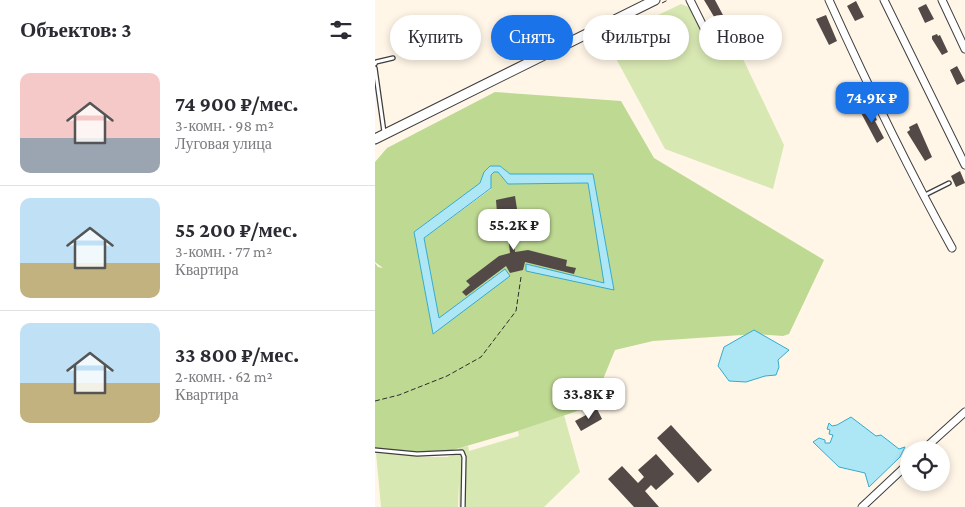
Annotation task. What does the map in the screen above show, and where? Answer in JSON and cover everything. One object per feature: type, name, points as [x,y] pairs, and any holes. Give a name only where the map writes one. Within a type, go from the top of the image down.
[{"type":"street","points":[[375,138],[655,0]]},
{"type":"street","points":[[690,0],[699,18]]},
{"type":"street","points":[[829,0],[858,66],[923,196],[952,248]]},
{"type":"street","points":[[884,0],[965,165]]},
{"type":"street","points":[[942,0],[962,36],[965,49]]},
{"type":"street","points":[[933,441],[965,412]]},
{"type":"street","points":[[862,507],[900,471]]},
{"type":"lane","points":[[375,64],[375,62],[390,59]]},
{"type":"lane","points":[[375,68],[384,134]]},
{"type":"lane","points":[[923,196],[949,183]]},
{"type":"lane","points":[[375,450],[417,454],[462,452],[465,457],[463,507]]},
{"type":"path","points":[[375,401],[399,395],[447,376],[481,357],[515,311],[521,277]]},
{"type":"green space","points":[[681,4],[691,8],[699,26],[699,60],[743,60],[784,145],[773,189],[665,149],[617,60],[689,60],[689,15],[658,15]]},
{"type":"green space","points":[[495,92],[621,101],[654,158],[824,260],[789,334],[783,336],[757,334],[653,341],[615,350],[592,406],[518,431],[446,452],[418,452],[375,448],[375,263],[378,267],[383,268],[375,262],[375,162],[387,148]],"holes":[[[500,166],[510,174],[593,174],[614,290],[526,265],[605,283],[588,183],[508,184],[498,172],[494,172],[491,175],[491,189],[424,238],[439,319],[504,269],[433,334],[414,232],[480,183],[485,172]]]},
{"type":"green space","points":[[564,415],[580,472],[544,507],[459,507],[458,481],[458,507],[381,507],[376,453],[447,457],[459,453],[459,448],[468,446],[469,451],[519,436],[518,431]]},
{"type":"water","points":[[490,166],[500,166],[510,174],[593,174],[614,290],[526,271],[526,264],[604,283],[588,183],[508,184],[498,172],[494,172],[491,175],[491,188],[424,238],[439,318],[505,269],[510,276],[433,334],[414,232],[480,183],[484,172]]},
{"type":"water","points":[[754,330],[789,350],[778,360],[779,367],[776,375],[765,376],[746,382],[729,381],[718,366],[724,347]]},
{"type":"water","points":[[851,417],[876,436],[881,435],[900,449],[900,457],[869,487],[865,473],[839,467],[813,442],[819,438],[825,440],[825,443],[830,443],[833,435],[829,434],[830,430],[827,429],[829,423],[832,426]]},
{"type":"building","points":[[704,0],[715,0],[723,15],[713,15]]},
{"type":"building","points":[[856,1],[864,17],[855,21],[847,6]]},
{"type":"building","points":[[926,4],[934,19],[925,23],[918,8]]},
{"type":"building","points":[[826,15],[837,41],[829,45],[816,19]]},
{"type":"building","points":[[937,34],[938,36],[940,35],[948,52],[942,55],[932,39],[932,36]]},
{"type":"building","points":[[957,66],[965,81],[957,85],[950,70]]},
{"type":"building","points":[[870,106],[884,138],[877,143],[860,111]]},
{"type":"building","points":[[917,123],[932,157],[925,161],[907,132],[910,130],[909,127]]},
{"type":"building","points":[[960,171],[965,183],[956,187],[951,176]]},
{"type":"building","points":[[515,196],[517,209],[521,209],[521,214],[514,215],[516,224],[512,224],[515,252],[528,250],[567,260],[566,266],[576,268],[574,274],[525,262],[523,270],[510,273],[506,266],[466,296],[462,292],[470,285],[466,281],[499,256],[510,253],[507,225],[502,225],[501,217],[495,219],[494,213],[497,213],[496,200]]},
{"type":"building","points":[[597,409],[602,419],[581,431],[575,421]]},
{"type":"building","points":[[671,425],[712,470],[698,483],[657,438]]},
{"type":"building","points":[[656,454],[674,474],[656,490],[651,485],[645,491],[659,507],[634,507],[608,479],[622,466],[638,483],[644,477],[638,470]]}]
